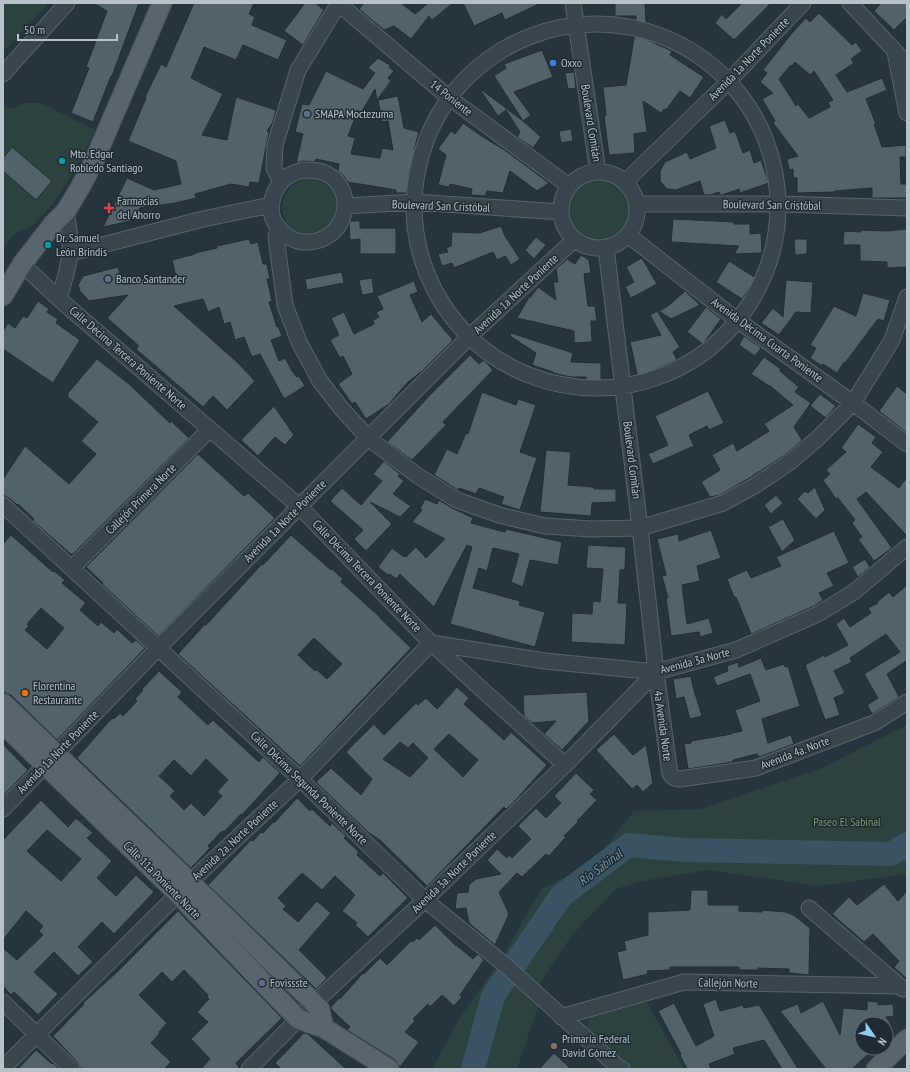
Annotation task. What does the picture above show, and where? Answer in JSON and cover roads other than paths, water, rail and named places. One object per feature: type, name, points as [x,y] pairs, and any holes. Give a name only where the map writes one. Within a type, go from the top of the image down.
[{"type":"main road","points":[[3,296],[22,264],[53,224],[66,211],[81,186],[94,161],[162,3]]},
{"type":"main road","name":"Calle 11a Poniente Norte","points":[[3,703],[51,761]]},
{"type":"main road","name":"Calle 11a Poniente Norte","points":[[3,724],[51,761],[184,888],[314,1003]]},
{"type":"main road","name":"Calle 11a Poniente Norte","points":[[184,888],[298,1019],[324,1028],[389,1069]]},
{"type":"main road","points":[[314,1003],[320,1010],[324,1028]]},
{"type":"main road","points":[[876,1069],[907,1039]]},
{"type":"street","points":[[3,74],[68,3]]},
{"type":"street","points":[[281,182],[274,168],[275,145],[298,70],[339,3]]},
{"type":"street","name":"14 Poniente","points":[[339,3],[447,96],[569,186]]},
{"type":"street","name":"Boulevard Comitán","points":[[573,3],[598,172]]},
{"type":"street","name":"Avenida 1a Norte Poniente","points":[[625,182],[728,82],[803,3]]},
{"type":"street","points":[[850,3],[907,64]]},
{"type":"street","points":[[575,24],[620,27],[660,38],[695,57],[728,82],[758,119],[774,167],[781,204],[776,245],[768,272],[738,320],[705,351],[680,369],[659,379],[622,385],[562,385],[532,376],[513,368],[469,337],[442,305],[422,256],[415,202],[421,150],[447,96],[481,60],[522,35],[575,24]]},
{"type":"street","points":[[895,52],[907,113]]},
{"type":"street","points":[[303,170],[316,170],[328,174],[337,183],[343,194],[345,206],[343,219],[337,230],[327,238],[315,242],[303,242],[290,238],[278,228],[272,219],[271,205],[275,192],[281,182],[291,174],[303,170]]},
{"type":"street","points":[[598,172],[617,176],[625,182],[631,190],[637,204],[637,218],[628,235],[615,245],[606,248],[595,249],[584,246],[574,240],[567,232],[563,223],[561,212],[563,199],[569,186],[577,179],[587,174],[598,172]]},
{"type":"street","name":"Boulevard San Cristóbal","points":[[345,206],[415,202],[561,212]]},
{"type":"street","name":"Boulevard San Cristóbal","points":[[637,204],[781,204],[907,208]]},
{"type":"street","points":[[70,252],[84,250],[204,219],[271,205]]},
{"type":"street","points":[[59,299],[66,276],[70,252],[66,211]]},
{"type":"street","points":[[278,228],[276,237],[285,305],[299,342],[320,381],[341,408],[368,438],[418,476],[456,500],[499,515],[545,526],[591,529],[640,528],[723,503],[756,485],[790,462],[818,438],[853,403],[892,340],[907,296]]},
{"type":"street","name":"Avenida Décima Cuarta Poniente","points":[[628,235],[738,320],[907,444]]},
{"type":"street","name":"Avenida 1a Norte Poniente","points":[[3,809],[51,761],[158,648],[469,337],[574,240]]},
{"type":"street","name":"Boulevard Comitán","points":[[606,248],[656,672]]},
{"type":"street","name":"Calle Décima Tercera Poniente Norte","points":[[22,264],[59,299],[300,507],[431,643],[565,764]]},
{"type":"street","name":"Callejón Primera Norte","points":[[72,568],[210,429]]},
{"type":"street","name":"Calle Décima Segunda Poniente Norte","points":[[3,505],[300,779],[425,900],[505,965],[620,1068]]},
{"type":"street","name":"Avenida 3a Norte","points":[[431,643],[545,661],[656,672],[736,650],[818,614],[854,592],[907,547]]},
{"type":"street","name":"Avenida 2a. Norte Poniente","points":[[3,1068],[184,888],[300,779],[431,643]]},
{"type":"street","name":"Avenida 3a. Norte Poniente","points":[[249,1069],[314,1003],[425,900],[565,764],[656,672]]},
{"type":"street","name":"4a Avenida Norte","points":[[656,672],[670,774],[674,778]]},
{"type":"street","name":"Avenida 4a. Norte","points":[[674,778],[680,779],[756,768],[874,723],[907,702]]},
{"type":"street","points":[[809,908],[903,989]]},
{"type":"street","name":"Callejón Norte","points":[[562,1017],[684,982],[903,989]]},
{"type":"street","points":[[3,1002],[72,1069]]},
{"type":"waterway","name":"Río Sabinal","points":[[473,1069],[493,996],[561,896],[629,845],[686,850],[891,854],[907,844]]},
{"type":"place","name":"Oxxo","points":[[553,63]]},
{"type":"place","name":"SMAPA Moctezuma","points":[[307,114]]},
{"type":"place","name":"Mto. Edgar Robledo Santiago","points":[[62,161]]},
{"type":"place","name":"Farmacias del Ahorro","points":[[109,208]]},
{"type":"place","name":"Dr. Samuel León Brindis","points":[[48,245]]},
{"type":"place","name":"Banco Santander","points":[[108,279]]},
{"type":"place","name":"Florentina Restaurante","points":[[25,693]]},
{"type":"place","name":"Fovissste","points":[[262,983]]},
{"type":"place","name":"Primaria Federal David Gómez","points":[[554,1046]]},
{"type":"park label","name":"Paseo El Sabinal","points":[[847,822]]}]
